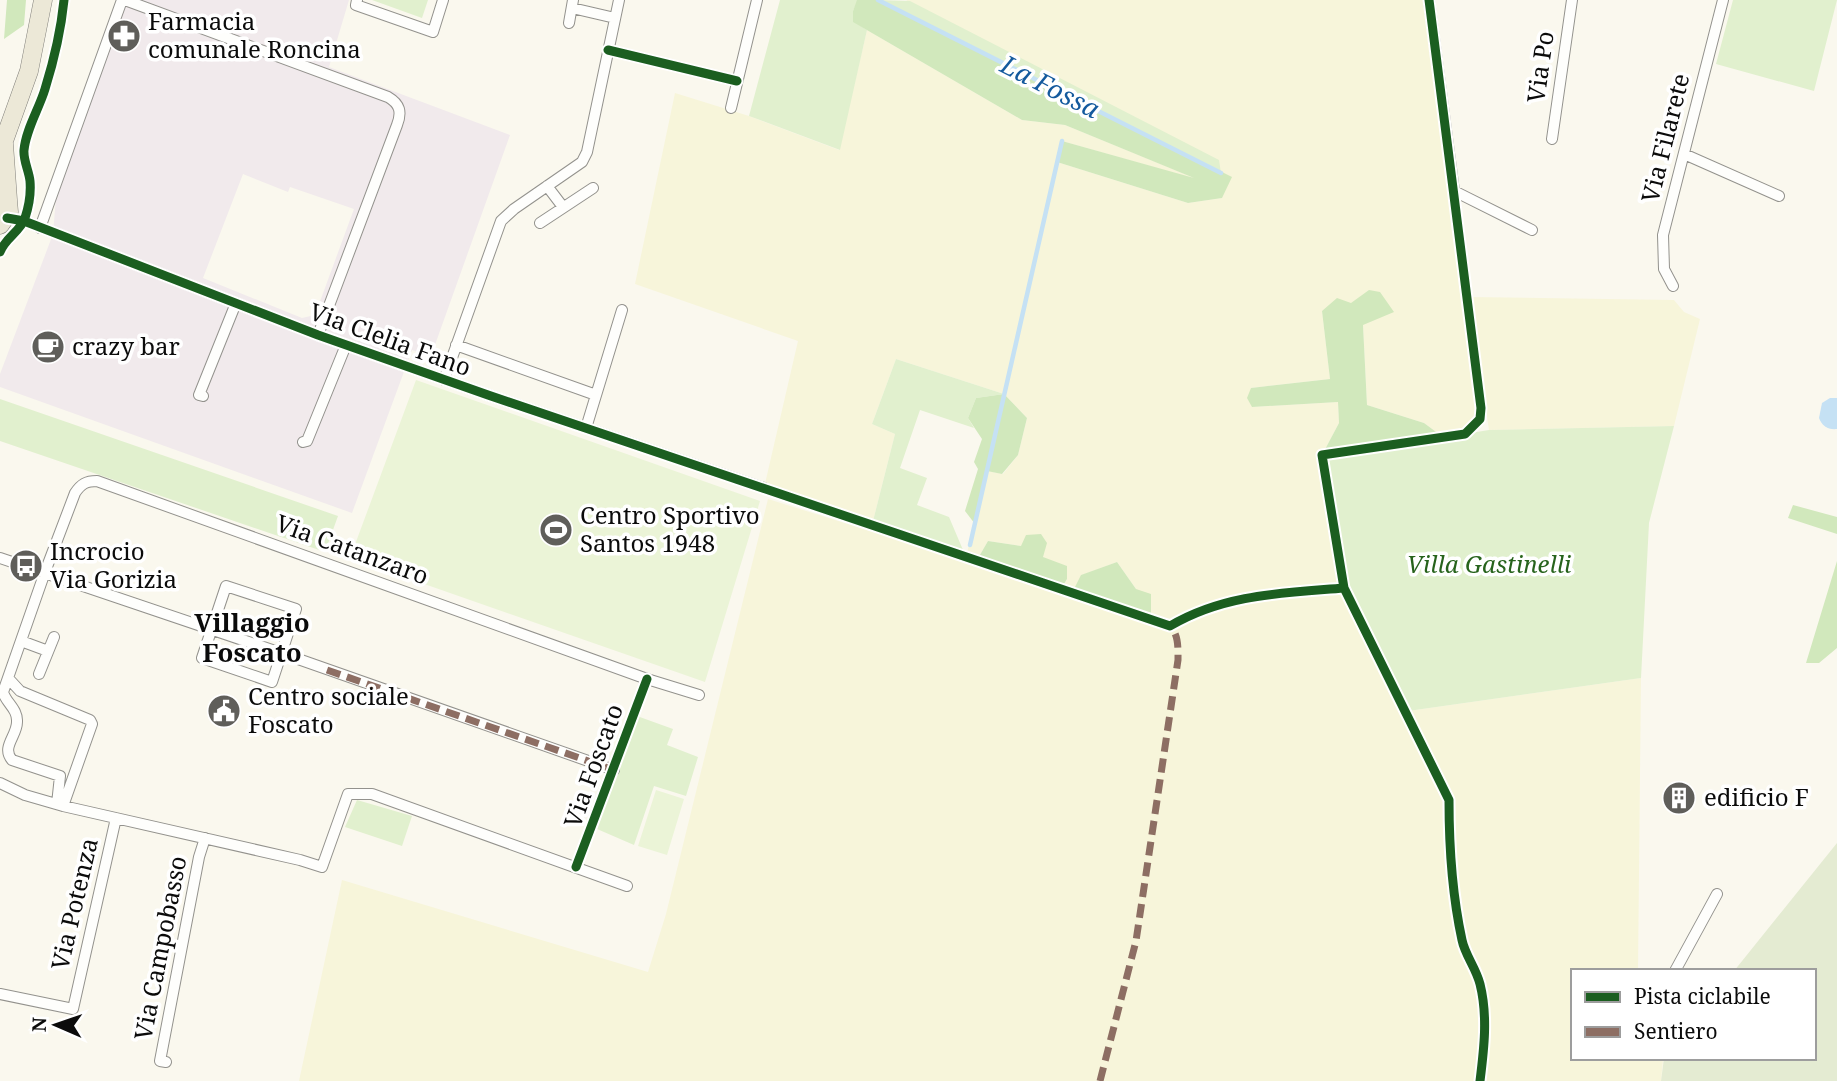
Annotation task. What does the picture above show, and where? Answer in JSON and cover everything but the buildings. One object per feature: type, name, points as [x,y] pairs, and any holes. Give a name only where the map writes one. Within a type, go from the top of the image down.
[{"type":"main road","points":[[4,209],[2,148],[29,71],[43,0]]},
{"type":"street","points":[[40,228],[124,0],[388,97],[399,107],[400,117],[318,335]]},
{"type":"street","points":[[357,0],[356,5],[433,32],[443,0]]},
{"type":"street","points":[[444,380],[501,221],[582,162],[587,152],[619,0]]},
{"type":"street","points":[[731,108],[757,0]]},
{"type":"street","points":[[1429,0],[1454,191],[1532,230]]},
{"type":"street","name":"Via Po","points":[[1552,139],[1572,0]]},
{"type":"street","name":"Via Filarete","points":[[1673,286],[1664,269],[1663,235],[1723,0]]},
{"type":"street","points":[[569,23],[572,4],[615,18]]},
{"type":"street","points":[[1684,154],[1779,196]]},
{"type":"street","points":[[547,186],[564,207]]},
{"type":"street","points":[[540,223],[593,188]]},
{"type":"street","name":"Via Clelia Fano","points":[[4,209],[40,228],[318,335],[764,488]]},
{"type":"street","points":[[203,396],[199,395],[236,303]]},
{"type":"street","points":[[586,428],[622,310]]},
{"type":"street","name":"Via Clelia Fano","points":[[303,442],[307,441],[346,345]]},
{"type":"street","points":[[456,345],[596,395]]},
{"type":"street","name":"Via Catanzaro","points":[[44,572],[75,493],[81,485],[97,481],[652,681],[699,695]]},
{"type":"street","name":"Via Foscato","points":[[0,558],[614,770]]},
{"type":"street","points":[[44,572],[4,696],[16,712],[18,720],[8,755],[12,760],[72,780]]},
{"type":"street","points":[[226,586],[296,609],[272,682],[202,657],[211,631],[226,586]]},
{"type":"street","points":[[39,674],[54,637]]},
{"type":"street","points":[[21,641],[48,651]]},
{"type":"street","points":[[8,678],[20,691],[90,720],[92,724],[60,805]]},
{"type":"street","points":[[60,776],[60,805]]},
{"type":"street","name":"Via Campobasso","points":[[0,783],[25,795],[60,805],[322,867],[348,794],[372,794],[627,886]]},
{"type":"street","name":"Via Campobasso","points":[[0,794],[25,795]]},
{"type":"street","name":"Via Potenza","points":[[0,994],[73,1009],[116,818]]},
{"type":"street","name":"Via Campobasso","points":[[166,1062],[160,1061],[199,857],[205,838]]},
{"type":"street","points":[[1676,969],[1717,894]]},
{"type":"shaded area","points":[[122,0],[349,0],[329,67],[510,135],[431,356],[412,350],[352,513],[0,387],[0,374],[53,234],[57,185]],"holes":[[[243,174],[288,192],[290,187],[354,209],[315,315],[302,318],[203,278]]]},
{"type":"shaded area","points":[[906,0],[1427,0],[1450,161],[1481,408],[1480,419],[1465,434],[1443,437],[1424,423],[1367,405],[1363,325],[1351,303],[1322,311],[1330,379],[1251,388],[1252,407],[1338,402],[1339,423],[1322,455],[1343,588],[1401,712],[1641,678],[1638,969],[1571,969],[1571,1060],[1663,1060],[1661,1081],[299,1081],[342,880],[648,972],[666,914],[768,499],[1151,619],[1136,589],[1117,562],[1082,575],[1072,593],[1061,589],[1067,579],[1043,557],[1021,546],[988,541],[977,560],[966,557],[987,471],[1003,474],[1018,455],[1027,418],[1004,394],[896,359],[872,424],[895,434],[872,525],[764,488],[798,341],[635,284],[675,93],[749,116],[839,150],[867,30],[1022,120],[1065,125],[1202,181],[1062,141],[1057,162],[1188,203],[1222,198],[1221,173]]},
{"type":"shaded area","points":[[1469,297],[1674,300],[1684,312],[1700,319],[1674,426],[1489,430]]},
{"type":"green space","points":[[7,0],[26,0],[24,25],[4,39]]},
{"type":"green space","points":[[372,0],[428,0],[422,18]]},
{"type":"green space","points":[[780,0],[858,0],[853,11],[853,21],[867,30],[840,150],[749,116]]},
{"type":"green space","points":[[857,0],[878,0],[1232,177],[1222,198],[1188,203],[1057,162],[1062,141],[1194,178],[1065,125],[1022,120],[853,22]]},
{"type":"green space","points":[[878,0],[910,1],[1219,160],[1221,173]]},
{"type":"green space","points":[[1733,0],[1837,0],[1814,91],[1716,64]]},
{"type":"green space","points":[[1369,290],[1380,292],[1394,312],[1363,325],[1367,405],[1424,423],[1443,437],[1322,455],[1339,423],[1338,402],[1252,407],[1247,398],[1251,388],[1330,379],[1322,311],[1337,298],[1351,303]]},
{"type":"green space","points":[[896,359],[1004,394],[976,398],[968,418],[974,428],[920,410],[900,468],[927,478],[917,505],[949,517],[966,557],[872,525],[895,434],[872,424]]},
{"type":"green space","name":"Centro Sportivo Santos 1948","points":[[416,380],[760,501],[705,682],[350,558]]},
{"type":"green space","points":[[1004,394],[1027,418],[1018,455],[1002,474],[987,471],[975,524],[965,511],[978,469],[974,462],[982,439],[968,418],[976,398]]},
{"type":"green space","points":[[0,399],[338,516],[325,552],[0,441]]},
{"type":"green space","name":"Villa Gastinelli","points":[[1674,426],[1649,523],[1641,678],[1401,712],[1346,588],[1324,457],[1489,430]]},
{"type":"green space","points":[[1793,505],[1837,517],[1837,534],[1788,518]]},
{"type":"green space","points":[[1041,534],[1047,543],[1043,557],[1067,566],[1067,579],[1061,589],[977,560],[988,541],[1021,546],[1026,535]]},
{"type":"green space","points":[[1837,561],[1837,648],[1819,663],[1806,663]]},
{"type":"green space","points":[[1117,562],[1136,589],[1151,594],[1151,619],[1072,593],[1081,575]]},
{"type":"green space","points":[[637,716],[673,729],[667,745],[698,757],[686,796],[654,786],[634,845],[597,829]]},
{"type":"green space","points":[[656,790],[684,799],[667,855],[638,846]]},
{"type":"green space","points":[[357,800],[412,816],[402,846],[345,827]]},
{"type":"green space","points":[[1837,843],[1837,1081],[1661,1081],[1664,1060],[1816,1060],[1816,969],[1736,969]]},
{"type":"water","points":[[1830,398],[1837,398],[1837,429],[1826,427],[1819,418],[1822,403]]},
{"type":"waterway","name":"La Fossa","points":[[878,0],[1221,173]]},
{"type":"waterway","points":[[970,545],[1062,141]]},
{"type":"marked path","points":[[1100,1081],[1136,941],[1178,660],[1175,634],[1170,626],[1165,624]]},
{"type":"marked path","points":[[327,670],[614,770]]},
{"type":"cycle path","points":[[0,252],[23,223],[28,209],[30,186],[24,158],[25,142],[51,67],[64,0]]},
{"type":"cycle path","points":[[1429,0],[1481,408],[1480,419],[1465,434],[1322,455],[1344,588],[1449,800],[1452,870],[1459,923],[1463,946],[1480,984],[1484,1008],[1480,1081]]},
{"type":"cycle path","points":[[608,50],[737,81]]},
{"type":"cycle path","points":[[7,218],[24,221],[318,335],[488,395],[1170,626],[1190,615],[1233,601],[1344,588]]},
{"type":"cycle path","points":[[576,867],[647,679]]},
{"type":"place","name":"Farmacia comunale Roncina","points":[[124,36]]},
{"type":"place","name":"crazy bar","points":[[48,347]]},
{"type":"place","name":"Centro Sportivo Santos 1948","points":[[556,530]]},
{"type":"place","name":"Incrocio Via Gorizia","points":[[26,566]]},
{"type":"place","name":"Centro sociale Foscato","points":[[224,711]]},
{"type":"place","name":"edificio F","points":[[1679,798]]},
{"type":"district","name":"Villaggio Foscato","points":[[252,638]]}]
